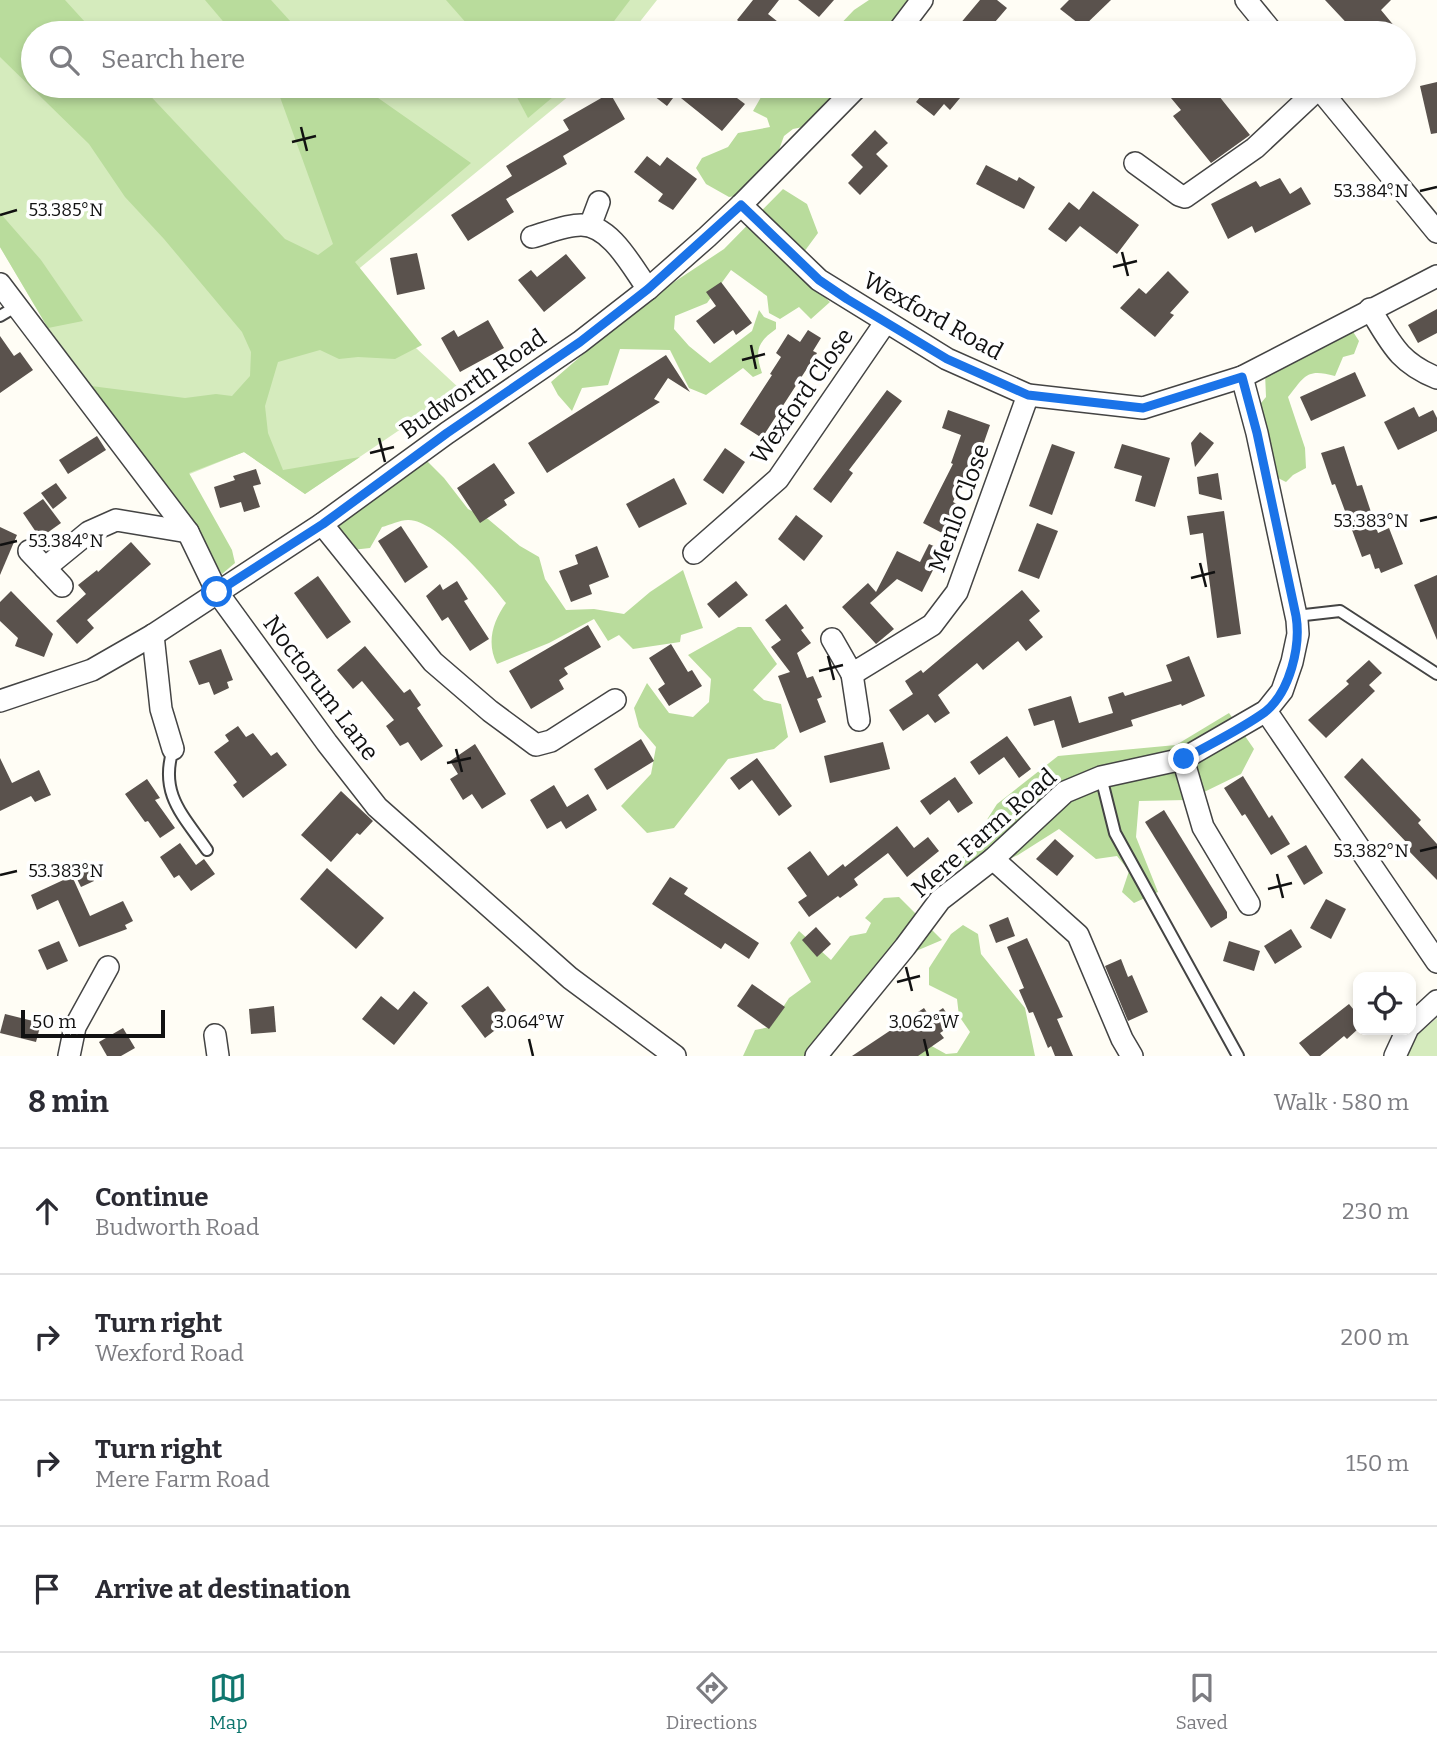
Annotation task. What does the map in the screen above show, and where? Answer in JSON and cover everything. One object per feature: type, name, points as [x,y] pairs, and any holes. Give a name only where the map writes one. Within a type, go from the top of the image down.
[{"type":"street","points":[[906,21],[922,0]]},
{"type":"street","points":[[1246,0],[1263,21]]},
{"type":"street","name":"Budworth Road","points":[[0,701],[92,670],[153,635],[323,524],[447,433],[580,342],[648,289],[741,205],[846,98]]},
{"type":"street","points":[[1135,163],[1185,197],[1255,148],[1307,98]]},
{"type":"street","points":[[1327,98],[1437,232]]},
{"type":"street","points":[[590,226],[599,202]]},
{"type":"street","name":"Wexford Road","points":[[741,205],[819,280],[947,359],[1028,395],[1143,408],[1242,377],[1437,276]]},
{"type":"street","points":[[532,237],[578,225],[590,226],[613,242],[648,289]]},
{"type":"street","name":"Noctorum Lane","points":[[0,284],[8,311],[188,532],[217,592],[377,807],[570,978],[675,1056]]},
{"type":"street","points":[[1370,309],[1395,351],[1417,370],[1437,378]]},
{"type":"street","name":"Wexford Close","points":[[694,553],[778,479],[885,323]]},
{"type":"street","name":"Mere Farm Road","points":[[816,1056],[940,900],[993,859],[1065,792],[1101,777],[1184,759],[1266,711],[1282,691],[1298,634],[1296,616],[1257,433],[1242,377]]},
{"type":"street","name":"Menlo Close","points":[[852,674],[932,625],[957,592],[1028,395]]},
{"type":"street","points":[[45,568],[89,532],[117,520],[188,532]]},
{"type":"street","points":[[323,524],[433,662],[490,711],[536,745],[551,741],[615,700]]},
{"type":"street","points":[[29,551],[62,586]]},
{"type":"street","points":[[153,635],[161,709],[173,749]]},
{"type":"street","points":[[832,639],[852,674],[859,720]]},
{"type":"street","points":[[1266,711],[1437,962]]},
{"type":"street","points":[[1184,759],[1203,827],[1249,904]]},
{"type":"street","points":[[993,859],[1077,935],[1132,1056]]},
{"type":"street","points":[[69,1056],[75,1027],[108,967]]},
{"type":"street","points":[[1416,1020],[1437,1001]]},
{"type":"street","points":[[1395,1056],[1405,1035]]},
{"type":"lane","points":[[1296,616],[1340,611],[1437,674]]},
{"type":"lane","points":[[173,749],[168,774],[171,795],[207,850]]},
{"type":"lane","points":[[1101,777],[1115,833],[1238,1056]]},
{"type":"green space","points":[[0,0],[657,0],[640,21],[21,21],[21,98],[566,98],[344,281],[460,389],[305,494],[244,452],[165,484],[48,328],[0,247]]},
{"type":"green space","points":[[0,0],[65,0],[84,21],[21,21],[21,78],[0,57]]},
{"type":"green space","points":[[205,0],[271,0],[290,21],[223,21]]},
{"type":"green space","points":[[446,0],[630,0],[614,21],[464,21]]},
{"type":"green space","points":[[869,0],[907,0],[919,4],[912,21],[843,21]]},
{"type":"green space","points":[[42,98],[152,98],[285,239],[318,255],[333,244],[280,98],[378,98],[471,163],[355,262],[422,345],[395,359],[339,359],[320,350],[278,362],[265,406],[268,433],[283,470],[360,457],[305,494],[244,452],[189,473],[232,550],[235,563],[222,574],[165,484],[91,386],[185,398],[216,394],[232,396],[250,376],[251,352],[242,332],[125,197],[89,144]]},
{"type":"green space","points":[[517,98],[552,98],[528,118]]},
{"type":"green space","points":[[761,98],[849,98],[823,123],[793,129],[784,136],[775,161],[753,193],[729,197],[706,184],[696,168],[702,158],[728,147],[738,133],[770,127],[767,118],[753,111]]},
{"type":"green space","points":[[783,189],[807,204],[818,233],[804,252],[813,286],[830,302],[811,319],[799,307],[780,319],[769,313],[767,296],[731,270],[707,303],[675,316],[674,329],[710,363],[752,331],[759,310],[764,317],[776,322],[776,329],[764,339],[759,348],[758,359],[762,373],[753,377],[743,368],[706,395],[689,388],[670,350],[620,349],[608,385],[582,388],[572,411],[551,382],[641,304],[724,249]]},
{"type":"green space","points":[[0,213],[41,260],[83,321],[48,328],[0,247]]},
{"type":"green space","points":[[1350,327],[1359,341],[1354,354],[1343,357],[1335,376],[1318,373],[1307,376],[1288,397],[1305,448],[1306,468],[1286,482],[1276,477],[1256,409],[1266,397],[1265,373]]},
{"type":"green space","points":[[420,454],[444,478],[468,509],[488,519],[520,546],[539,557],[545,579],[566,610],[594,609],[624,614],[683,570],[703,628],[681,635],[680,642],[633,649],[619,635],[608,641],[594,619],[549,643],[497,664],[492,648],[492,632],[506,603],[447,540],[420,522],[405,520],[382,527],[370,548],[352,550],[323,530]]},
{"type":"green space","points":[[738,627],[751,627],[777,664],[753,690],[764,700],[781,704],[788,737],[774,749],[728,759],[674,828],[647,833],[621,806],[651,774],[656,747],[639,727],[634,708],[647,683],[669,713],[693,717],[709,702],[711,679],[688,655]]},
{"type":"green space","points":[[1229,713],[1254,749],[1241,774],[1186,800],[1139,801],[1136,837],[1158,892],[1134,903],[1122,892],[1129,871],[1117,856],[1096,859],[1059,829],[1018,855],[976,874],[958,865],[997,804],[1058,756],[1176,745]]},
{"type":"green space","points":[[899,897],[942,940],[909,954],[895,977],[855,1018],[838,1042],[832,1056],[743,1056],[755,1030],[770,1027],[789,998],[811,982],[790,943],[799,931],[831,960],[850,936],[866,933],[871,923],[865,918],[884,898]]},
{"type":"green space","points":[[963,925],[978,934],[981,954],[1025,1008],[1035,1056],[902,1056],[928,1044],[946,1054],[957,1053],[970,1032],[959,1016],[957,999],[929,985],[929,968],[951,934]]},
{"type":"green space","points":[[1437,1018],[1437,1056],[1407,1056],[1418,1034]]},
{"type":"building","points":[[753,0],[779,0],[768,14],[777,21],[737,20]]},
{"type":"building","points":[[798,0],[834,0],[819,17]]},
{"type":"building","points":[[980,0],[997,0],[1007,8],[996,21],[962,21]]},
{"type":"building","points":[[1069,0],[1111,0],[1089,21],[1075,21],[1060,9]]},
{"type":"building","points":[[1325,0],[1391,0],[1381,10],[1390,21],[1345,21]]},
{"type":"building","points":[[1437,82],[1437,133],[1431,134],[1420,86]]},
{"type":"building","points":[[601,98],[613,98],[625,119],[563,156],[567,164],[506,199],[514,212],[468,241],[451,215],[512,176],[506,166],[569,130],[563,120]]},
{"type":"building","points":[[657,98],[673,98],[667,106]]},
{"type":"building","points":[[681,98],[737,98],[745,104],[722,131]]},
{"type":"building","points":[[919,98],[960,98],[950,110],[944,104],[934,116],[916,102]]},
{"type":"building","points":[[1171,98],[1221,98],[1250,135],[1211,163],[1173,116],[1181,110]]},
{"type":"building","points":[[875,130],[888,143],[876,154],[888,166],[860,195],[848,183],[863,167],[851,155]]},
{"type":"building","points":[[647,156],[660,166],[667,157],[697,179],[673,210],[658,201],[663,194],[634,172]]},
{"type":"building","points":[[986,165],[1017,181],[1019,177],[1035,187],[1024,209],[976,184]]},
{"type":"building","points":[[1280,178],[1290,194],[1301,187],[1311,204],[1255,233],[1252,226],[1228,239],[1211,204],[1256,181],[1260,187]]},
{"type":"building","points":[[1093,191],[1139,225],[1117,254],[1080,226],[1066,242],[1048,229],[1069,202],[1079,210]]},
{"type":"building","points":[[417,253],[425,289],[397,295],[390,258]]},
{"type":"building","points":[[566,254],[586,278],[544,312],[518,280],[531,270],[537,277]]},
{"type":"building","points":[[1168,271],[1189,292],[1170,313],[1174,315],[1155,337],[1120,308],[1139,288],[1146,294]]},
{"type":"building","points":[[721,282],[752,323],[736,335],[733,330],[714,344],[696,321],[716,306],[706,292]]},
{"type":"building","points":[[1437,309],[1437,333],[1418,343],[1408,325]]},
{"type":"building","points":[[488,320],[504,348],[460,372],[441,338],[454,330],[458,337]]},
{"type":"building","points":[[808,330],[821,338],[813,351],[817,353],[762,438],[740,424],[772,375],[770,374],[781,357],[776,353],[788,334],[800,342]]},
{"type":"building","points":[[0,336],[14,356],[20,352],[33,370],[0,393]]},
{"type":"building","points":[[666,355],[690,392],[668,378],[654,399],[660,402],[547,473],[528,443]]},
{"type":"building","points":[[1355,372],[1366,396],[1311,421],[1300,397]]},
{"type":"building","points":[[887,390],[902,401],[849,470],[853,473],[831,503],[813,489]]},
{"type":"building","points":[[1414,407],[1419,417],[1433,410],[1437,418],[1437,431],[1398,450],[1384,422]]},
{"type":"building","points":[[948,410],[990,425],[983,445],[978,443],[953,502],[959,505],[944,534],[923,523],[953,464],[951,463],[961,435],[942,428]]},
{"type":"building","points":[[1200,432],[1214,443],[1195,467],[1191,443]]},
{"type":"building","points":[[97,436],[106,450],[68,474],[59,460]]},
{"type":"building","points":[[1052,444],[1075,452],[1052,515],[1029,506]]},
{"type":"building","points":[[1122,444],[1170,458],[1155,507],[1135,501],[1142,476],[1114,468]]},
{"type":"building","points":[[1344,446],[1357,486],[1362,485],[1378,533],[1389,528],[1403,564],[1381,573],[1379,568],[1375,569],[1370,554],[1362,557],[1321,453]]},
{"type":"building","points":[[725,448],[745,462],[723,494],[703,480]]},
{"type":"building","points":[[494,463],[515,493],[504,500],[507,505],[480,523],[457,488]]},
{"type":"building","points":[[256,469],[261,484],[253,486],[260,507],[244,512],[241,502],[220,508],[214,487],[235,480],[233,476]]},
{"type":"building","points":[[1218,473],[1222,500],[1199,494],[1197,477]]},
{"type":"building","points":[[674,478],[687,504],[639,528],[626,504]]},
{"type":"building","points":[[56,483],[67,498],[53,509],[41,493]]},
{"type":"building","points":[[43,499],[61,523],[40,538],[23,513]]},
{"type":"building","points":[[1224,511],[1241,634],[1217,638],[1203,533],[1190,535],[1187,516]]},
{"type":"building","points":[[796,515],[823,536],[804,561],[778,539]]},
{"type":"building","points":[[1037,523],[1058,531],[1039,579],[1018,571]]},
{"type":"building","points":[[401,526],[428,567],[405,583],[378,541]]},
{"type":"building","points":[[0,527],[17,535],[0,575]]},
{"type":"building","points":[[131,542],[151,564],[87,620],[94,628],[77,644],[56,621],[86,594],[78,585],[97,570],[98,572]]},
{"type":"building","points":[[929,544],[943,550],[922,592],[897,579],[870,603],[894,629],[876,644],[842,607],[868,583],[876,592],[897,551],[920,562]]},
{"type":"building","points":[[597,546],[609,577],[589,585],[592,594],[571,602],[559,571],[578,564],[575,555]]},
{"type":"building","points":[[1437,575],[1437,640],[1414,585]]},
{"type":"building","points":[[318,576],[351,622],[327,639],[294,593]]},
{"type":"building","points":[[457,581],[468,599],[464,601],[489,639],[470,651],[448,617],[442,621],[426,596],[440,584],[443,590]]},
{"type":"building","points":[[736,581],[748,595],[719,618],[707,604]]},
{"type":"building","points":[[1022,590],[1040,611],[1029,620],[1043,637],[1026,651],[1018,641],[983,670],[977,663],[938,695],[950,713],[935,723],[928,714],[903,731],[889,710],[913,694],[905,681],[921,670],[923,673]]},
{"type":"building","points":[[11,591],[53,634],[44,657],[15,646],[18,638],[0,621],[0,602]]},
{"type":"building","points":[[786,604],[804,628],[801,630],[811,643],[797,653],[807,678],[813,676],[822,697],[817,699],[826,722],[800,733],[778,676],[790,672],[771,647],[781,640],[765,620]]},
{"type":"building","points":[[588,625],[601,647],[564,668],[568,674],[559,680],[564,689],[531,709],[509,671]]},
{"type":"building","points":[[671,644],[688,672],[692,670],[702,686],[669,706],[658,689],[665,684],[649,658]]},
{"type":"building","points":[[365,646],[404,693],[410,689],[421,705],[417,708],[443,746],[421,761],[408,742],[400,746],[386,726],[394,720],[362,681],[353,689],[337,670]]},
{"type":"building","points":[[221,649],[233,680],[227,682],[229,688],[214,695],[209,682],[199,685],[189,661]]},
{"type":"building","points":[[1189,656],[1205,696],[1182,706],[1181,704],[1131,720],[1133,726],[1062,748],[1054,720],[1034,726],[1028,709],[1071,696],[1079,723],[1113,713],[1108,697],[1123,692],[1125,696],[1172,681],[1166,665]]},
{"type":"building","points":[[1369,660],[1382,673],[1369,685],[1375,691],[1326,738],[1308,720],[1349,684],[1346,681]]},
{"type":"building","points":[[238,726],[246,737],[253,733],[271,756],[277,752],[287,765],[243,798],[233,785],[237,782],[214,752],[229,741],[225,735]]},
{"type":"building","points":[[1007,736],[1031,769],[1019,778],[1004,757],[979,775],[970,762]]},
{"type":"building","points":[[641,739],[654,761],[607,790],[594,769]]},
{"type":"building","points":[[883,742],[890,769],[830,783],[824,756]]},
{"type":"building","points":[[475,744],[506,794],[482,809],[472,794],[463,800],[450,779],[458,774],[450,761]]},
{"type":"building","points":[[0,758],[12,783],[39,770],[51,795],[35,802],[31,796],[0,811]]},
{"type":"building","points":[[757,758],[792,806],[779,816],[752,780],[739,790],[730,778]]},
{"type":"building","points":[[1362,758],[1421,820],[1418,823],[1437,844],[1437,880],[1406,848],[1409,845],[1344,777]]},
{"type":"building","points":[[1243,776],[1269,818],[1272,815],[1290,844],[1271,855],[1245,814],[1242,816],[1224,788]]},
{"type":"building","points":[[955,777],[973,803],[958,813],[949,800],[930,815],[920,801]]},
{"type":"building","points":[[147,779],[160,798],[155,800],[175,828],[160,838],[125,794]]},
{"type":"building","points":[[554,785],[567,807],[588,794],[597,810],[566,829],[561,821],[547,829],[530,800]]},
{"type":"building","points":[[341,791],[373,821],[360,835],[357,833],[331,862],[301,835]]},
{"type":"building","points":[[1164,810],[1227,912],[1227,918],[1211,928],[1145,822]]},
{"type":"building","points":[[897,826],[914,848],[928,837],[939,851],[907,877],[888,853],[854,879],[858,885],[809,917],[798,902],[807,896],[787,868],[810,851],[828,876],[843,864],[845,867]]},
{"type":"building","points":[[1055,839],[1074,856],[1057,876],[1036,859]]},
{"type":"building","points":[[180,843],[196,865],[204,859],[215,874],[191,891],[179,875],[174,878],[160,857]]},
{"type":"building","points":[[1306,845],[1323,873],[1304,885],[1287,856]]},
{"type":"building","points":[[88,867],[94,881],[81,887],[74,873]]},
{"type":"building","points":[[327,868],[384,918],[356,949],[300,899]]},
{"type":"building","points":[[72,876],[90,916],[123,901],[133,921],[125,925],[127,929],[79,947],[58,900],[37,910],[31,895]]},
{"type":"building","points":[[670,877],[688,888],[684,894],[759,943],[749,959],[725,943],[721,949],[652,904]]},
{"type":"building","points":[[1326,899],[1346,909],[1331,939],[1310,928]]},
{"type":"building","points":[[1008,917],[1015,936],[996,943],[989,925]]},
{"type":"building","points":[[816,927],[831,944],[817,957],[802,940]]},
{"type":"building","points":[[1291,929],[1302,947],[1275,964],[1264,946]]},
{"type":"building","points":[[1027,938],[1063,1017],[1057,1019],[1073,1056],[1055,1056],[1051,1046],[1048,1048],[1033,1012],[1029,1013],[1019,990],[1024,988],[1007,947]]},
{"type":"building","points":[[59,941],[68,961],[47,970],[38,950]]},
{"type":"building","points":[[1229,941],[1260,951],[1254,971],[1223,961]]},
{"type":"building","points":[[1121,959],[1128,977],[1132,975],[1148,1012],[1128,1021],[1105,966]]},
{"type":"building","points":[[752,984],[785,1007],[769,1029],[737,1006]]},
{"type":"building","points":[[488,986],[506,1010],[497,1017],[503,1024],[485,1038],[461,1006]]},
{"type":"building","points":[[414,991],[428,1003],[394,1045],[362,1019],[381,996],[398,1010]]},
{"type":"building","points":[[1349,1004],[1353,1009],[1353,1034],[1347,1039],[1344,1036],[1320,1056],[1310,1056],[1299,1043]]},
{"type":"building","points":[[274,1006],[276,1032],[251,1034],[249,1009]]},
{"type":"building","points":[[924,1008],[930,1017],[943,1008],[954,1024],[940,1033],[944,1038],[918,1056],[852,1056]]},
{"type":"building","points":[[5,1014],[41,1023],[36,1042],[0,1033]]},
{"type":"building","points":[[123,1028],[135,1048],[121,1056],[107,1056],[99,1042]]},
{"type":"route","points":[[217,592],[323,524],[447,433],[580,342],[648,289],[741,205],[819,280],[847,299],[947,359],[1028,395],[1143,408],[1242,377],[1257,433],[1298,634],[1282,691],[1266,711],[1184,759]]}]
